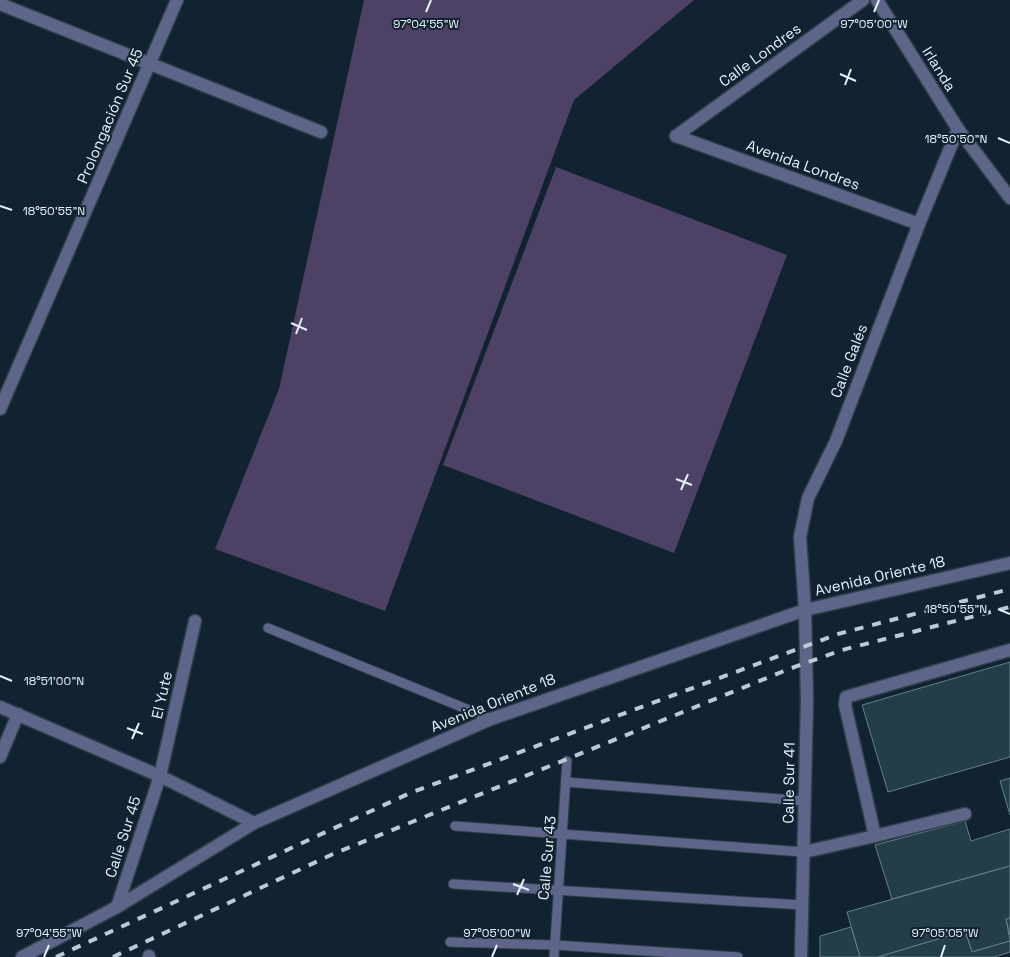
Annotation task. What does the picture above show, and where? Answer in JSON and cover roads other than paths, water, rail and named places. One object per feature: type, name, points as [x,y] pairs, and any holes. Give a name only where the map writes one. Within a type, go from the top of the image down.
[{"type":"street","name":"Prolongación Sur 45","points":[[0,409],[177,0]]},
{"type":"street","name":"Calle Londres","points":[[676,136],[862,0]]},
{"type":"street","name":"Irlanda","points":[[877,0],[958,129],[1010,198]]},
{"type":"street","points":[[2,5],[321,132]]},
{"type":"street","name":"Calle Galés","points":[[805,610],[800,538],[808,498],[836,441],[919,224],[958,129]]},
{"type":"street","name":"Avenida Londres","points":[[676,136],[919,224]]},
{"type":"street","name":"Avenida Oriente 18","points":[[22,957],[117,907],[254,823],[491,719],[805,610],[1010,564]]},
{"type":"street","name":"Calle Sur 41","points":[[801,957],[807,700],[805,610]]},
{"type":"street","name":"El Yute","points":[[160,776],[195,621]]},
{"type":"street","points":[[875,836],[845,705],[846,697],[1010,650]]},
{"type":"street","points":[[0,707],[160,776],[254,823]]},
{"type":"street","points":[[0,757],[18,714]]},
{"type":"street","name":"Calle Sur 45","points":[[117,907],[160,776]]},
{"type":"street","points":[[804,852],[964,814]]},
{"type":"lane","points":[[268,628],[491,719]]},
{"type":"lane","name":"Calle Sur 43","points":[[554,957],[557,892],[564,833],[566,761]]},
{"type":"lane","points":[[566,782],[805,802]]},
{"type":"lane","points":[[455,826],[804,852]]},
{"type":"lane","points":[[453,884],[557,892],[802,905]]},
{"type":"lane","points":[[450,942],[555,945],[738,957]]},
{"type":"railway","points":[[56,957],[410,793],[838,634],[1010,589]]},
{"type":"railway","points":[[113,957],[333,854],[789,669],[842,650],[1010,607]]}]
